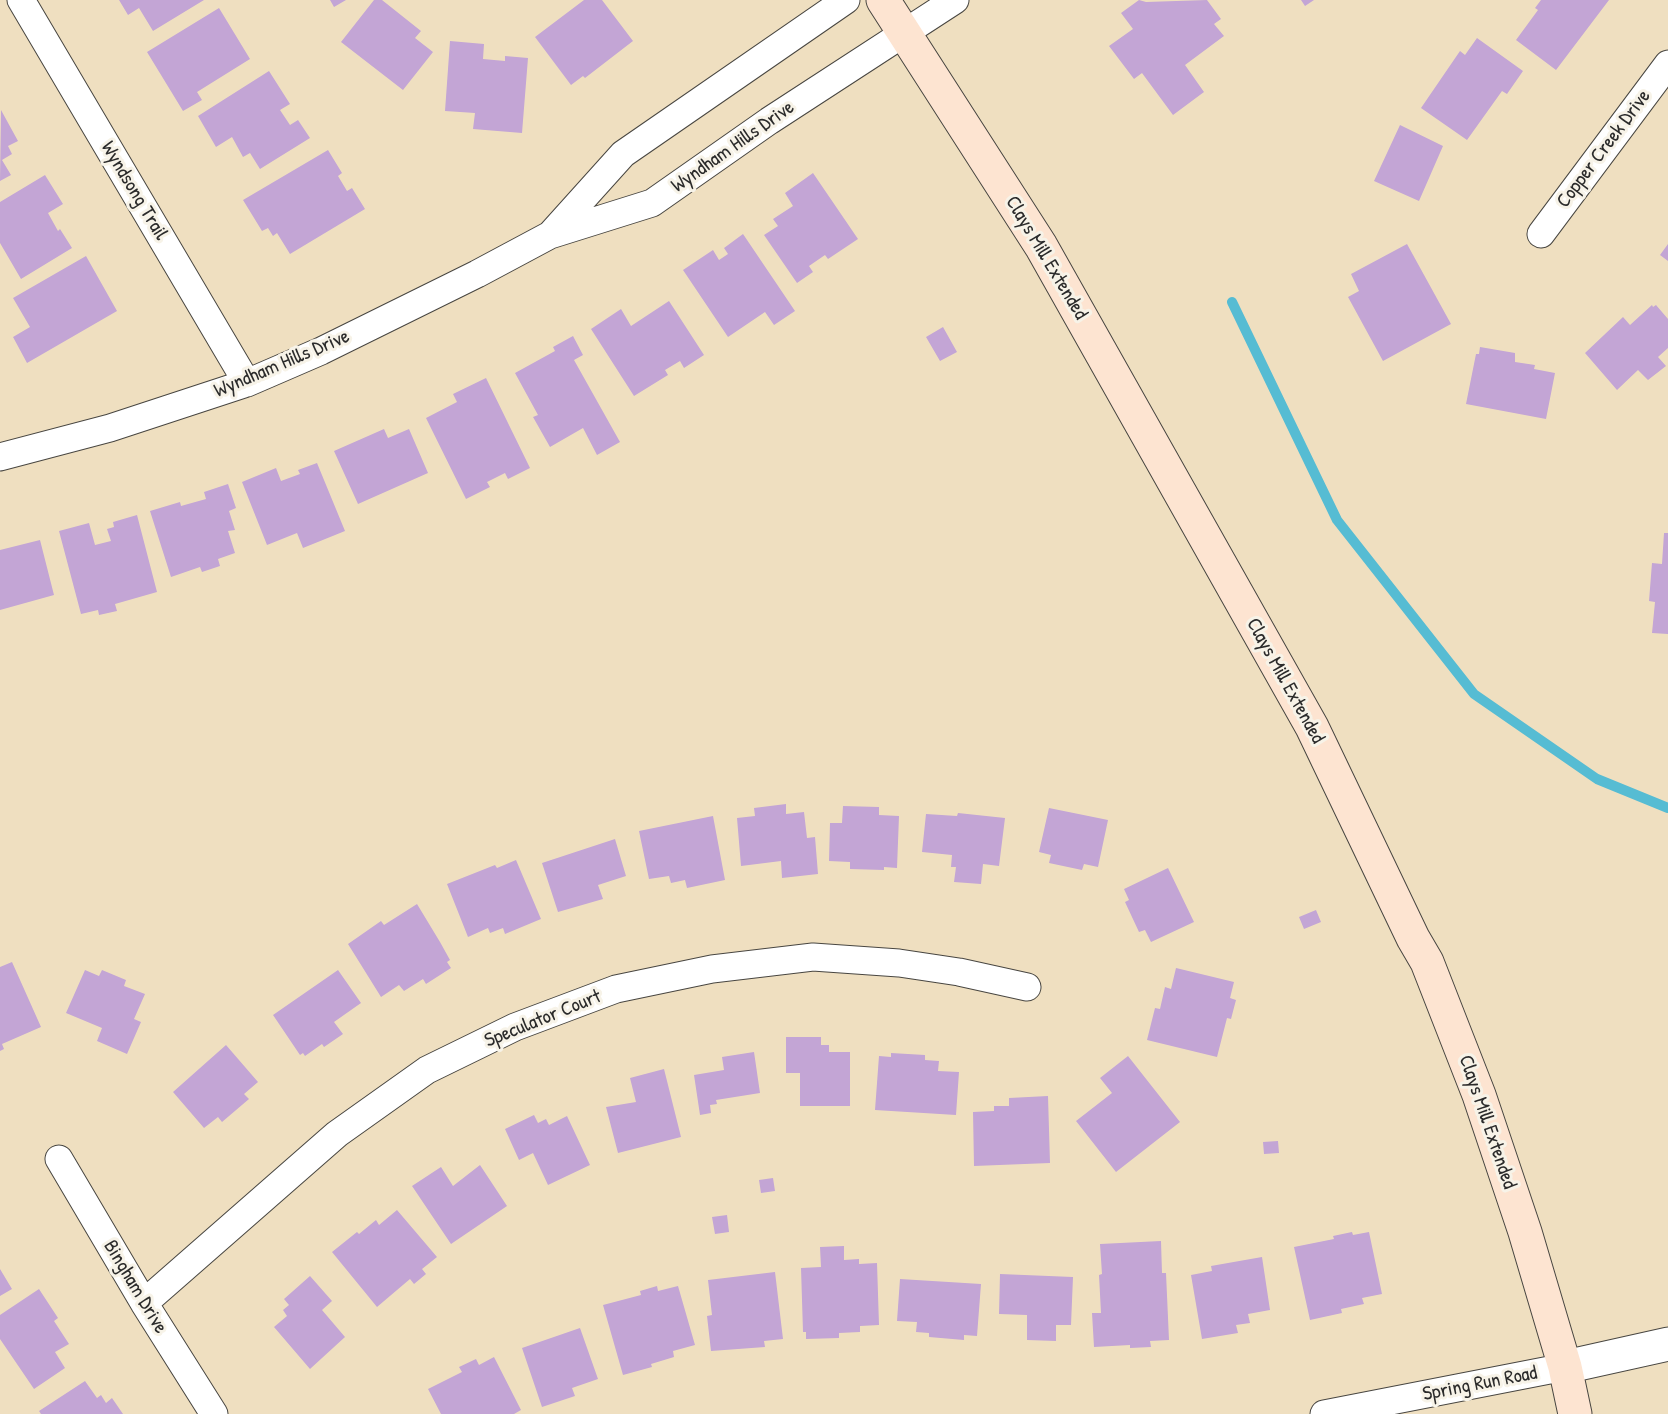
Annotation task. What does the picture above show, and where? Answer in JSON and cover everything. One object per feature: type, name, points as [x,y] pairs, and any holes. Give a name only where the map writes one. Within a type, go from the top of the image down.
[{"type":"main road","name":"Clays Mill Extended","points":[[883,0],[1041,246],[1312,727],[1413,938],[1427,962],[1479,1095],[1566,1367],[1575,1414]]},
{"type":"street","name":"Wyndsong Trail","points":[[21,0],[247,383]]},
{"type":"street","name":"Wyndham Hills Drive","points":[[550,235],[623,154],[846,0]]},
{"type":"street","name":"Wyndham Hills Drive","points":[[0,458],[110,428],[247,383],[321,351],[477,274],[550,235],[652,203],[769,121],[955,0]]},
{"type":"street","name":"Copper Creek Drive","points":[[1541,234],[1668,64]]},
{"type":"street","name":"Speculator Court","points":[[144,1303],[337,1134],[428,1070],[515,1027],[616,989],[712,969],[813,957],[909,965],[959,972],[1027,987]]},
{"type":"street","name":"Bingham Drive","points":[[59,1158],[144,1303],[214,1414]]},
{"type":"street","points":[[1566,1367],[1668,1344]]},
{"type":"street","name":"Spring Run Road","points":[[1324,1414],[1566,1367]]},
{"type":"building","points":[[119,0],[204,0],[153,31],[139,8],[128,15]]},
{"type":"building","points":[[330,0],[346,0],[334,7]]},
{"type":"building","points":[[374,0],[382,0],[421,31],[415,38],[433,52],[403,90],[341,42]]},
{"type":"building","points":[[584,0],[602,0],[633,41],[585,78],[583,76],[571,85],[535,37]]},
{"type":"building","points":[[1139,0],[1146,2],[1207,0],[1221,19],[1214,24],[1224,36],[1185,65],[1204,92],[1173,115],[1142,73],[1134,79],[1109,46],[1133,29],[1121,13]]},
{"type":"building","points":[[1301,0],[1314,0],[1305,6]]},
{"type":"building","points":[[1541,0],[1609,0],[1556,70],[1516,40],[1538,10],[1535,8]]},
{"type":"building","points":[[219,8],[250,59],[197,92],[202,100],[183,111],[147,52]]},
{"type":"building","points":[[1477,38],[1523,71],[1507,94],[1502,91],[1467,140],[1421,108],[1460,51],[1465,55]]},
{"type":"building","points":[[450,41],[484,44],[483,59],[505,61],[505,56],[528,58],[522,133],[473,129],[475,113],[445,111]]},
{"type":"building","points":[[269,71],[290,104],[280,110],[290,125],[298,120],[310,138],[260,169],[250,153],[243,157],[232,137],[216,147],[198,116]]},
{"type":"building","points":[[1,110],[18,141],[8,146],[12,154],[2,160],[11,175],[0,181]]},
{"type":"building","points":[[1400,125],[1443,146],[1419,201],[1374,181]]},
{"type":"building","points":[[328,150],[342,173],[338,176],[347,191],[352,188],[365,209],[290,254],[277,233],[273,236],[268,228],[262,231],[243,200]]},
{"type":"building","points":[[813,173],[858,239],[828,259],[825,255],[809,266],[813,272],[797,283],[764,235],[778,226],[773,219],[793,206],[785,193]]},
{"type":"building","points":[[45,175],[63,204],[48,213],[58,231],[60,229],[72,248],[21,279],[0,243],[0,202]]},
{"type":"building","points":[[743,234],[795,311],[774,325],[765,312],[728,337],[683,270],[713,250],[719,260],[728,254],[724,248]]},
{"type":"building","points":[[1407,244],[1451,324],[1383,361],[1348,297],[1359,291],[1351,274]]},
{"type":"building","points":[[1668,244],[1668,261],[1660,255]]},
{"type":"building","points":[[86,256],[117,311],[27,363],[13,337],[30,327],[13,298]]},
{"type":"building","points":[[669,301],[704,355],[684,368],[680,361],[665,370],[668,375],[634,396],[591,329],[621,309],[631,326]]},
{"type":"building","points":[[1652,305],[1653,307],[1656,305],[1668,319],[1668,348],[1658,357],[1666,366],[1648,380],[1638,370],[1617,390],[1585,353],[1623,317],[1630,325]]},
{"type":"building","points":[[943,327],[957,352],[940,361],[926,337]]},
{"type":"building","points":[[573,336],[583,355],[574,360],[620,442],[597,455],[583,428],[550,447],[533,417],[538,415],[515,373],[555,351],[553,347]]},
{"type":"building","points":[[1480,347],[1515,353],[1515,362],[1535,365],[1534,369],[1555,373],[1546,419],[1466,404],[1476,354],[1479,354]]},
{"type":"building","points":[[486,378],[530,468],[508,479],[505,473],[487,482],[490,487],[466,499],[426,418],[457,402],[453,394]]},
{"type":"building","points":[[384,429],[388,438],[409,429],[428,473],[358,504],[334,451]]},
{"type":"building","points":[[317,463],[345,531],[303,548],[297,533],[267,545],[242,482],[276,468],[281,481],[300,474],[298,470]]},
{"type":"building","points":[[228,484],[236,508],[229,511],[235,530],[228,531],[235,553],[218,559],[220,566],[202,572],[200,567],[171,577],[150,511],[180,502],[181,506],[206,499],[204,492]]},
{"type":"building","points":[[137,515],[157,592],[115,604],[117,611],[99,615],[98,610],[81,614],[59,531],[89,523],[95,545],[111,541],[107,529],[114,527],[113,522]]},
{"type":"building","points":[[1664,533],[1668,533],[1668,634],[1652,633],[1655,602],[1649,601],[1652,563],[1662,564]]},
{"type":"building","points":[[40,540],[54,595],[0,610],[0,550]]},
{"type":"building","points":[[786,804],[786,814],[804,812],[807,838],[815,837],[818,874],[782,878],[781,861],[741,866],[737,818],[755,816],[754,808]]},
{"type":"building","points":[[843,806],[879,807],[879,815],[899,816],[897,868],[850,869],[850,862],[829,861],[830,823],[842,823]]},
{"type":"building","points":[[1049,808],[1108,820],[1098,867],[1084,864],[1082,870],[1049,863],[1051,855],[1039,852]]},
{"type":"building","points":[[958,813],[1005,818],[999,866],[983,864],[981,884],[954,882],[956,867],[951,867],[952,855],[922,852],[926,814],[957,816]]},
{"type":"building","points":[[713,816],[725,880],[687,888],[685,880],[671,883],[669,876],[649,879],[639,831]]},
{"type":"building","points":[[615,839],[626,876],[598,885],[603,899],[558,912],[542,863]]},
{"type":"building","points":[[516,860],[541,919],[505,934],[503,928],[490,933],[488,928],[468,937],[447,884],[495,865],[497,868]]},
{"type":"building","points":[[1168,868],[1194,922],[1151,942],[1145,930],[1139,932],[1125,902],[1129,900],[1124,889]]},
{"type":"building","points":[[417,904],[450,960],[447,962],[451,968],[426,984],[423,979],[404,991],[399,985],[381,997],[348,944],[381,921],[384,925]]},
{"type":"building","points":[[1316,910],[1321,922],[1304,929],[1299,917]]},
{"type":"building","points":[[12,962],[41,1027],[2,1044],[4,1049],[0,1051],[0,967]]},
{"type":"building","points":[[1176,968],[1234,982],[1230,998],[1236,1000],[1231,1019],[1227,1018],[1217,1057],[1147,1040],[1155,1008],[1160,1009],[1165,987],[1171,989]]},
{"type":"building","points":[[85,970],[99,976],[102,970],[126,980],[124,986],[145,994],[134,1019],[141,1022],[127,1054],[97,1041],[102,1028],[66,1013]]},
{"type":"building","points":[[338,970],[361,1003],[334,1022],[343,1034],[324,1047],[322,1044],[305,1056],[303,1053],[300,1055],[273,1015]]},
{"type":"building","points":[[786,1037],[821,1037],[821,1045],[829,1045],[829,1052],[850,1052],[850,1106],[800,1106],[800,1073],[786,1073]]},
{"type":"building","points":[[226,1045],[258,1082],[244,1094],[249,1099],[222,1122],[218,1117],[204,1128],[173,1092]]},
{"type":"building","points":[[754,1052],[760,1093],[716,1100],[717,1104],[710,1105],[711,1113],[700,1115],[694,1075],[724,1070],[722,1057]]},
{"type":"building","points":[[891,1053],[925,1055],[925,1060],[939,1061],[938,1071],[959,1072],[956,1115],[875,1110],[879,1056],[891,1057]]},
{"type":"building","points":[[1128,1056],[1180,1122],[1116,1172],[1076,1121],[1112,1093],[1100,1078]]},
{"type":"building","points":[[664,1069],[681,1137],[618,1153],[606,1107],[636,1102],[630,1078]]},
{"type":"building","points":[[1048,1096],[1050,1163],[974,1166],[973,1112],[994,1111],[994,1106],[1009,1106],[1009,1098]]},
{"type":"building","points":[[534,1115],[538,1123],[546,1119],[549,1125],[567,1116],[590,1165],[548,1185],[533,1153],[519,1160],[505,1129]]},
{"type":"building","points":[[1278,1141],[1279,1153],[1264,1154],[1263,1142]]},
{"type":"building","points":[[480,1165],[507,1206],[451,1244],[412,1186],[441,1167],[453,1186]]},
{"type":"building","points":[[773,1178],[775,1191],[761,1193],[759,1180]]},
{"type":"building","points":[[397,1210],[437,1257],[422,1269],[426,1274],[414,1284],[410,1279],[377,1307],[332,1252],[357,1232],[359,1234],[376,1220],[379,1225]]},
{"type":"building","points":[[727,1215],[729,1232],[715,1234],[712,1217]]},
{"type":"building","points":[[1352,1232],[1353,1235],[1369,1232],[1382,1294],[1362,1298],[1364,1304],[1341,1309],[1342,1313],[1310,1320],[1294,1247],[1334,1239],[1333,1236]]},
{"type":"building","points":[[1161,1241],[1162,1273],[1166,1273],[1169,1340],[1150,1341],[1151,1347],[1130,1348],[1130,1345],[1094,1347],[1092,1313],[1101,1313],[1100,1244]]},
{"type":"building","points":[[844,1246],[844,1260],[859,1259],[859,1264],[877,1263],[879,1325],[860,1326],[860,1332],[839,1333],[839,1338],[806,1339],[806,1332],[803,1332],[801,1268],[821,1267],[820,1247]]},
{"type":"building","points":[[1262,1257],[1270,1310],[1248,1314],[1250,1323],[1236,1325],[1238,1333],[1202,1339],[1191,1275],[1212,1271],[1211,1266]]},
{"type":"building","points":[[0,1269],[12,1289],[0,1296]]},
{"type":"building","points":[[775,1272],[783,1339],[764,1341],[765,1347],[711,1351],[707,1316],[712,1315],[708,1280]]},
{"type":"building","points":[[1000,1274],[1073,1277],[1071,1325],[1056,1325],[1056,1341],[1027,1340],[1027,1315],[999,1314]]},
{"type":"building","points":[[310,1276],[332,1301],[322,1310],[345,1337],[310,1369],[274,1327],[287,1316],[283,1310],[289,1305],[284,1299]]},
{"type":"building","points":[[900,1279],[981,1284],[977,1336],[964,1335],[964,1340],[929,1337],[929,1333],[916,1332],[917,1322],[897,1321]]},
{"type":"building","points":[[657,1286],[658,1291],[678,1286],[695,1345],[673,1351],[674,1357],[651,1364],[652,1367],[623,1375],[603,1305],[641,1295],[640,1291]]},
{"type":"building","points":[[39,1289],[58,1318],[54,1321],[69,1344],[55,1352],[65,1368],[34,1389],[0,1339],[0,1315]]},
{"type":"building","points":[[580,1328],[598,1379],[572,1388],[575,1396],[542,1407],[522,1348]]},
{"type":"building","points":[[494,1357],[521,1410],[514,1414],[441,1414],[428,1389],[462,1372],[459,1367],[476,1359],[479,1365]]},
{"type":"building","points":[[85,1381],[97,1398],[101,1395],[106,1403],[112,1398],[123,1414],[41,1414],[39,1411]]},
{"type":"waterway","points":[[1232,302],[1337,520],[1474,694],[1597,779],[1668,808]]}]
